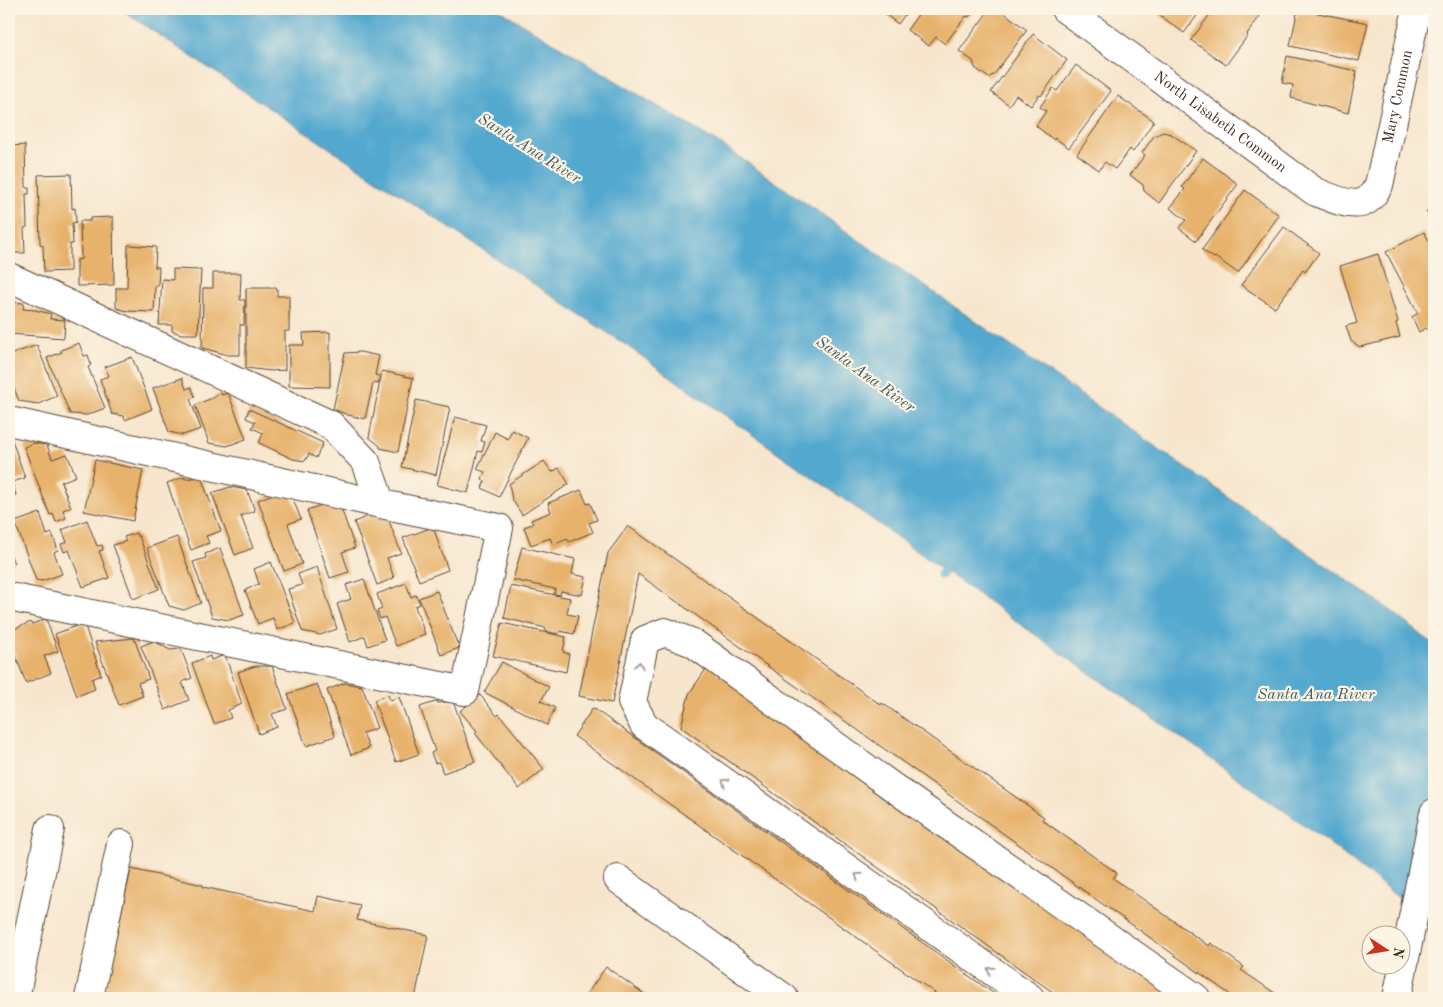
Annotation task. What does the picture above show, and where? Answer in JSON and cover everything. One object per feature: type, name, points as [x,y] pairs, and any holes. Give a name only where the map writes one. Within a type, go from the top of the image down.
[{"type":"street","name":"North Lisabeth Common","points":[[1065,9],[1314,191],[1336,200],[1354,204],[1363,203],[1370,198],[1379,185]]},
{"type":"street","name":"Mary Common","points":[[1379,185],[1417,9]]},
{"type":"street","points":[[1417,9],[1434,12]]},
{"type":"street","points":[[9,277],[331,425],[366,462],[381,504]]},
{"type":"street","points":[[9,421],[381,504],[499,528],[465,691],[9,597]]},
{"type":"street","points":[[1030,998],[644,724],[632,702],[645,640],[665,632],[693,643],[908,798],[1196,998]]},
{"type":"street","points":[[1398,993],[1434,813]]},
{"type":"street","points":[[15,998],[50,829]]},
{"type":"street","points":[[89,998],[121,844]]},
{"type":"street","points":[[618,879],[784,998]]},
{"type":"water","name":"Santa Ana River","points":[[120,9],[498,9],[725,147],[1393,612],[1434,645],[1434,926],[1324,839],[623,343]]},
{"type":"building","points":[[882,9],[909,9],[898,24],[881,11]]},
{"type":"building","points":[[922,9],[975,9],[969,17],[966,16],[945,44],[936,37],[929,46],[907,30]]},
{"type":"building","points":[[990,9],[999,9],[1027,30],[993,76],[989,78],[975,68],[973,61],[959,51]]},
{"type":"building","points":[[1151,9],[1202,9],[1184,33]]},
{"type":"building","points":[[1214,9],[1250,9],[1260,16],[1226,65],[1191,40]]},
{"type":"building","points":[[1298,9],[1368,23],[1359,61],[1290,46]]},
{"type":"building","points":[[1033,34],[1067,60],[1041,96],[1039,95],[1031,106],[1016,95],[1009,105],[991,92]]},
{"type":"building","points":[[1287,56],[1357,71],[1348,113],[1291,98],[1293,85],[1282,83]]},
{"type":"building","points":[[1076,65],[1111,91],[1069,148],[1055,138],[1054,140],[1036,126],[1046,111],[1040,107],[1053,88],[1057,91]]},
{"type":"building","points":[[1118,96],[1154,121],[1133,152],[1130,149],[1115,169],[1105,162],[1099,170],[1077,154]]},
{"type":"building","points":[[1163,132],[1171,134],[1196,151],[1159,203],[1144,191],[1143,185],[1130,175],[1145,155],[1142,153],[1154,136]]},
{"type":"building","points":[[25,145],[26,188],[29,188],[29,194],[26,194],[27,227],[24,228],[25,253],[9,253],[9,146]]},
{"type":"building","points":[[1203,158],[1238,184],[1196,241],[1179,228],[1186,220],[1170,208],[1185,189],[1182,187]]},
{"type":"building","points":[[71,174],[72,209],[75,208],[76,222],[72,223],[73,244],[70,244],[70,271],[44,272],[43,245],[40,244],[38,175]]},
{"type":"building","points":[[1245,190],[1279,215],[1238,273],[1202,250]]},
{"type":"building","points":[[1434,202],[1434,219],[1426,212]]},
{"type":"building","points":[[113,217],[114,285],[77,286],[77,260],[81,259],[80,221],[90,221],[90,218]]},
{"type":"building","points":[[1284,227],[1319,253],[1305,272],[1303,270],[1275,308],[1241,285]]},
{"type":"building","points":[[1424,232],[1434,250],[1434,328],[1428,331],[1426,328],[1419,332],[1412,317],[1418,313],[1386,252]]},
{"type":"building","points":[[128,245],[156,247],[155,267],[159,267],[158,286],[155,286],[154,312],[127,311],[116,308],[116,288],[127,288]]},
{"type":"building","points":[[1378,254],[1398,322],[1396,323],[1400,337],[1360,347],[1351,341],[1346,326],[1357,323],[1340,266]]},
{"type":"building","points":[[173,269],[201,270],[198,334],[181,334],[172,331],[172,325],[159,325],[162,279],[173,280]]},
{"type":"building","points":[[213,273],[241,273],[240,300],[245,300],[244,325],[240,325],[240,355],[228,355],[202,348],[203,288],[213,288]]},
{"type":"building","points":[[246,288],[277,288],[277,296],[289,296],[289,331],[285,331],[285,370],[271,371],[246,368]]},
{"type":"building","points":[[9,302],[24,303],[23,309],[51,314],[50,319],[65,320],[64,338],[9,334]]},
{"type":"building","points":[[330,332],[330,387],[289,386],[289,345],[304,345],[303,333]]},
{"type":"building","points":[[79,343],[84,356],[88,355],[91,365],[88,367],[105,408],[87,415],[70,414],[47,358]]},
{"type":"building","points":[[37,345],[57,396],[38,404],[19,401],[9,375],[9,355]]},
{"type":"building","points":[[360,352],[379,356],[375,375],[379,376],[378,384],[373,383],[365,419],[333,409],[345,353]]},
{"type":"building","points":[[132,357],[152,409],[125,420],[124,416],[112,414],[100,379],[109,376],[105,367]]},
{"type":"building","points":[[382,371],[413,378],[398,452],[380,448],[369,437]]},
{"type":"building","points":[[182,378],[186,389],[191,387],[195,397],[190,399],[201,429],[183,435],[169,432],[153,388]]},
{"type":"building","points":[[221,393],[222,395],[228,393],[246,439],[227,446],[209,443],[195,405]]},
{"type":"building","points":[[416,400],[450,407],[436,475],[402,467]]},
{"type":"building","points":[[249,409],[323,443],[316,458],[309,454],[305,461],[293,459],[259,443],[263,433],[252,428],[255,422],[246,418]]},
{"type":"building","points":[[455,417],[486,425],[481,441],[485,442],[482,452],[478,451],[468,493],[437,485]]},
{"type":"building","points":[[512,430],[528,438],[499,497],[482,488],[485,481],[482,479],[485,472],[477,469],[495,432],[508,439]]},
{"type":"building","points":[[9,437],[11,437],[25,478],[12,482],[16,495],[9,498]]},
{"type":"building","points":[[34,443],[47,445],[52,459],[67,454],[76,476],[61,482],[71,507],[63,510],[66,518],[56,522],[53,514],[50,515],[24,447]]},
{"type":"building","points":[[95,460],[143,470],[133,521],[84,511]]},
{"type":"building","points":[[544,461],[552,472],[559,468],[569,484],[522,515],[512,499],[509,484]]},
{"type":"building","points":[[184,477],[185,479],[201,477],[221,531],[206,536],[209,543],[191,550],[167,483]]},
{"type":"building","points":[[230,487],[247,490],[255,511],[241,516],[253,548],[235,555],[212,493]]},
{"type":"building","points":[[581,490],[587,504],[590,503],[597,520],[589,523],[593,532],[569,542],[567,539],[553,545],[550,538],[531,545],[524,527],[533,524],[531,520],[551,512],[548,503]]},
{"type":"building","points":[[275,493],[292,497],[301,519],[288,524],[302,564],[284,571],[258,500]]},
{"type":"building","points":[[324,504],[340,505],[355,548],[342,552],[349,572],[330,578],[307,510]]},
{"type":"building","points":[[40,513],[47,535],[52,533],[58,550],[54,552],[62,574],[42,581],[36,580],[15,522]]},
{"type":"building","points":[[371,515],[388,518],[401,553],[387,558],[394,578],[377,585],[354,522]]},
{"type":"building","points":[[87,520],[97,546],[102,545],[103,550],[99,551],[109,578],[83,587],[69,550],[64,552],[61,544],[67,542],[62,530]]},
{"type":"building","points":[[628,526],[881,705],[882,703],[1044,817],[1042,820],[1117,873],[1113,878],[1209,946],[1211,943],[1244,967],[1241,970],[1282,998],[1235,998],[638,574],[612,703],[579,696],[608,553]]},
{"type":"building","points":[[433,527],[448,570],[419,581],[403,538]]},
{"type":"building","points":[[136,533],[139,536],[159,589],[133,599],[113,545],[126,541],[124,537]]},
{"type":"building","points":[[177,537],[201,603],[184,610],[169,606],[147,548]]},
{"type":"building","points":[[522,547],[575,559],[572,574],[586,577],[582,595],[561,591],[560,595],[554,594],[555,589],[513,580]]},
{"type":"building","points":[[220,548],[244,615],[229,620],[212,617],[193,562],[206,558],[205,554]]},
{"type":"building","points":[[9,550],[14,564],[9,567]]},
{"type":"building","points":[[271,562],[295,623],[277,630],[273,618],[258,624],[245,590],[259,584],[254,569]]},
{"type":"building","points":[[317,567],[337,629],[320,635],[302,631],[288,589],[302,585],[298,574]]},
{"type":"building","points":[[364,579],[385,640],[368,646],[365,636],[350,642],[337,604],[351,599],[346,585]]},
{"type":"building","points":[[406,583],[411,597],[416,595],[420,604],[415,606],[425,634],[396,646],[385,617],[380,619],[377,611],[382,609],[377,594]]},
{"type":"building","points":[[511,586],[570,598],[567,614],[578,616],[574,634],[560,631],[559,634],[545,631],[546,628],[504,618]]},
{"type":"building","points":[[437,591],[459,648],[441,655],[419,598]]},
{"type":"building","points":[[46,619],[58,651],[44,656],[51,673],[26,683],[9,638],[9,631],[31,622],[32,624]]},
{"type":"building","points":[[84,623],[101,675],[92,679],[95,689],[77,696],[55,634]]},
{"type":"building","points":[[502,623],[566,637],[563,652],[569,654],[566,672],[493,656]]},
{"type":"building","points":[[134,638],[149,679],[138,683],[143,696],[119,705],[95,642]]},
{"type":"building","points":[[154,641],[170,650],[181,649],[192,678],[182,682],[189,700],[165,710],[141,646]]},
{"type":"building","points":[[225,655],[242,704],[228,710],[231,718],[214,724],[192,663],[210,656],[211,660]]},
{"type":"building","points":[[502,662],[549,687],[541,701],[555,708],[547,725],[484,692]]},
{"type":"building","points":[[255,666],[272,666],[287,709],[272,714],[277,727],[259,734],[238,672]]},
{"type":"building","points":[[708,666],[1179,998],[1061,998],[681,727],[689,694]]},
{"type":"building","points":[[345,683],[362,686],[377,728],[363,733],[369,748],[351,755],[327,690]]},
{"type":"building","points":[[317,684],[335,736],[306,746],[288,694]]},
{"type":"building","points":[[388,695],[390,700],[399,697],[419,754],[396,762],[374,700]]},
{"type":"building","points":[[480,695],[497,716],[499,714],[544,769],[519,789],[460,711]]},
{"type":"building","points":[[438,701],[438,703],[453,701],[475,762],[443,773],[439,762],[435,763],[431,753],[435,751],[420,707]]},
{"type":"building","points":[[593,708],[1000,998],[942,998],[574,736]]},
{"type":"building","points":[[131,869],[203,885],[203,887],[315,911],[318,896],[360,905],[357,920],[428,935],[415,998],[103,998]]},
{"type":"building","points":[[606,967],[650,998],[584,998]]},
{"type":"waterway","points":[[941,575],[949,561]]}]
